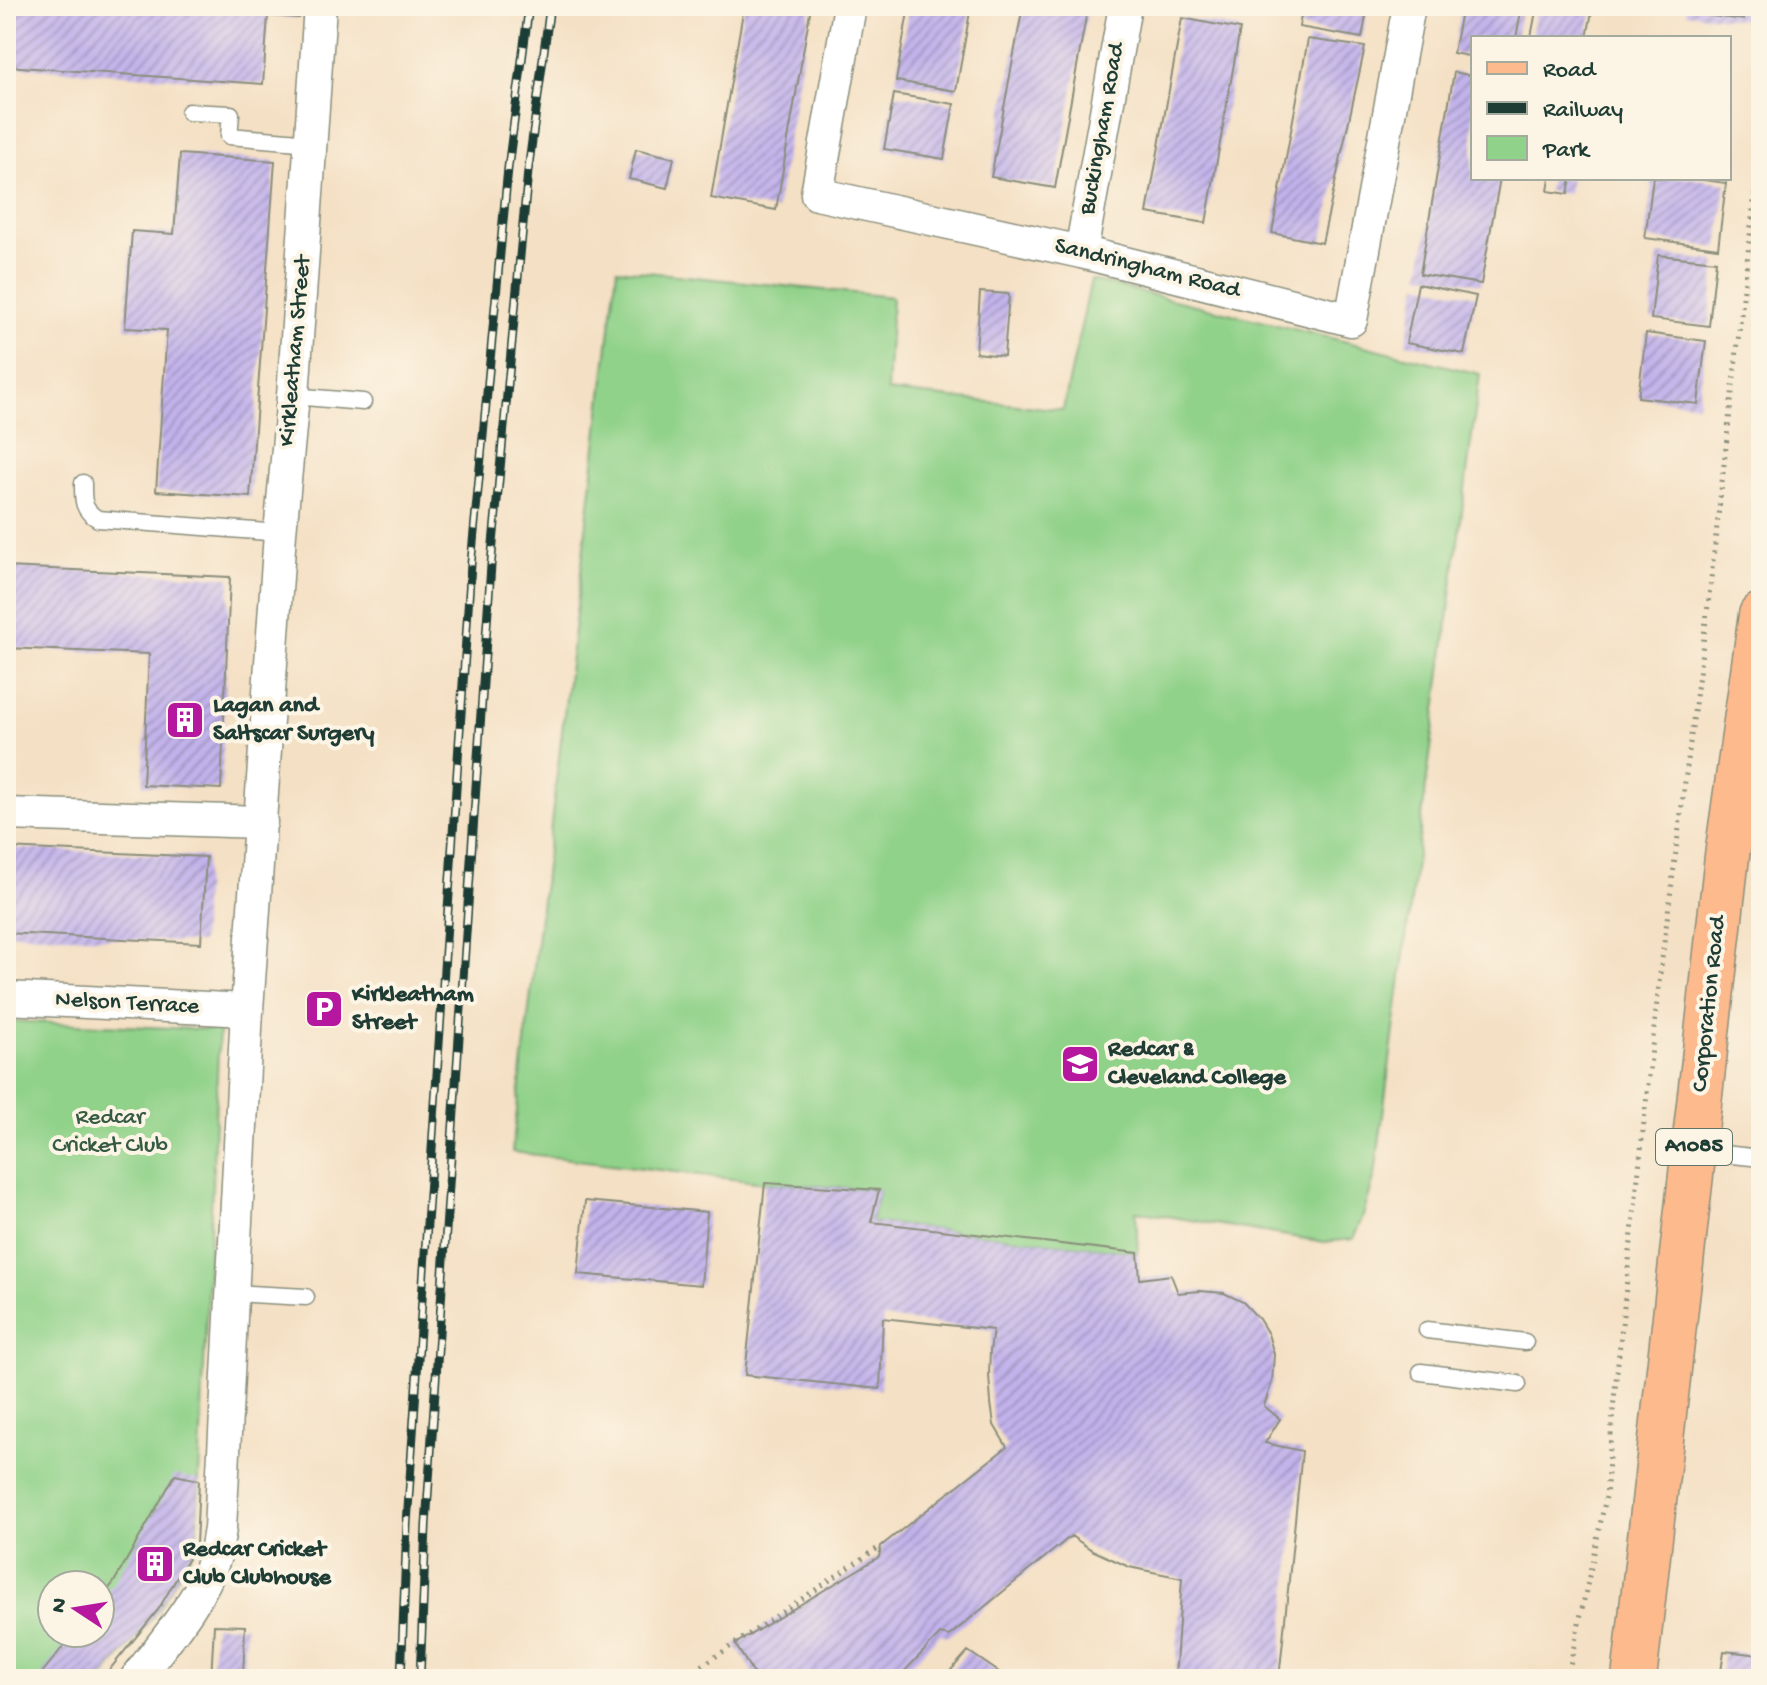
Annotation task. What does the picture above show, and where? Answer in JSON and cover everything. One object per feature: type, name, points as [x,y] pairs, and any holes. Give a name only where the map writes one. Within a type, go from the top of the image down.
[{"type":"main road","name":"Corporation Road","points":[[1634,1679],[1727,856],[1761,616]]},
{"type":"street","name":"Kirkleatham Street","points":[[136,1679],[205,1581],[215,1558],[220,1529],[247,1010],[320,6]]},
{"type":"street","name":"Sandringham Road","points":[[850,6],[817,194],[1081,252],[1351,320],[1409,6]]},
{"type":"street","name":"Buckingham Road","points":[[1081,252],[1125,6]]},
{"type":"street","points":[[6,814],[261,822]]},
{"type":"street","name":"Nelson Terrace","points":[[6,998],[247,1010]]},
{"type":"lane","points":[[189,112],[231,114],[229,136],[311,143]]},
{"type":"lane","points":[[293,396],[363,402]]},
{"type":"lane","points":[[83,483],[85,509],[98,519],[280,533]]},
{"type":"lane","points":[[1694,1151],[1761,1158]]},
{"type":"lane","points":[[232,1293],[306,1297]]},
{"type":"lane","points":[[1427,1330],[1525,1342]]},
{"type":"lane","points":[[1421,1372],[1518,1384]]},
{"type":"path","points":[[1567,1679],[1606,1497],[1660,974],[1708,605],[1761,139]]},
{"type":"path","points":[[682,1679],[881,1546]]},
{"type":"green space","points":[[617,269],[892,297],[887,391],[1063,410],[1091,280],[1480,374],[1375,1175],[1353,1239],[1324,1242],[1136,1211],[1138,1253],[871,1222],[879,1190],[765,1183],[512,1152]]},
{"type":"green space","name":"Redcar Cricket Club","points":[[6,1021],[219,1030],[196,1545],[158,1610],[102,1679],[6,1679]]},
{"type":"building","points":[[6,6],[299,6],[299,18],[268,16],[263,84],[6,66]]},
{"type":"building","points":[[744,6],[811,6],[776,210],[711,198]]},
{"type":"building","points":[[909,6],[971,6],[956,91],[896,81]]},
{"type":"building","points":[[1023,6],[1088,6],[1055,188],[991,177]]},
{"type":"building","points":[[1220,6],[1255,6],[1253,14]]},
{"type":"building","points":[[1303,6],[1368,6],[1362,38],[1299,27]]},
{"type":"building","points":[[1462,6],[1522,6],[1516,36],[1471,36],[1471,57],[1453,53]]},
{"type":"building","points":[[1537,6],[1593,6],[1587,36],[1531,36]]},
{"type":"building","points":[[1687,6],[1746,6],[1744,20],[1686,13]]},
{"type":"building","points":[[1182,18],[1240,29],[1206,223],[1147,213]]},
{"type":"building","points":[[1308,39],[1365,47],[1322,243],[1272,233]]},
{"type":"building","points":[[1454,72],[1471,76],[1471,180],[1500,180],[1481,284],[1420,274]]},
{"type":"building","points":[[894,94],[954,104],[944,159],[884,149]]},
{"type":"building","points":[[636,149],[674,158],[667,188],[629,179]]},
{"type":"building","points":[[180,154],[275,161],[250,497],[156,491],[167,330],[125,328],[132,231],[174,234]]},
{"type":"building","points":[[1550,180],[1571,180],[1568,194],[1548,191]]},
{"type":"building","points":[[1653,180],[1726,183],[1718,248],[1645,238]]},
{"type":"building","points":[[1658,255],[1716,261],[1709,326],[1651,319]]},
{"type":"building","points":[[1418,284],[1476,296],[1464,354],[1406,343]]},
{"type":"building","points":[[980,292],[1009,294],[1004,356],[976,353]]},
{"type":"building","points":[[1646,333],[1706,341],[1698,404],[1638,397]]},
{"type":"building","name":"Lagan and Saltscar Surgery","points":[[6,567],[230,577],[221,789],[143,785],[149,654],[6,648]]},
{"type":"building","points":[[6,848],[206,857],[201,943],[6,933]]},
{"type":"building","points":[[765,1183],[879,1190],[871,1222],[1138,1253],[1140,1279],[1171,1275],[1178,1293],[1224,1293],[1243,1302],[1268,1334],[1274,1354],[1272,1382],[1264,1406],[1280,1419],[1265,1443],[1302,1451],[1279,1679],[1175,1679],[1182,1578],[1129,1567],[1092,1550],[1071,1536],[949,1636],[940,1634],[897,1679],[757,1679],[735,1644],[879,1557],[881,1546],[1007,1447],[994,1425],[991,1403],[989,1375],[993,1330],[883,1318],[880,1389],[745,1375]]},
{"type":"building","points":[[585,1201],[707,1212],[701,1285],[578,1274]]},
{"type":"building","name":"Redcar Cricket Club Clubhouse","points":[[175,1475],[199,1480],[196,1545],[158,1610],[102,1679],[50,1679],[42,1673],[61,1649],[116,1649],[116,1578]]},
{"type":"building","points":[[214,1625],[245,1626],[243,1679],[211,1679]]},
{"type":"building","points":[[968,1651],[1009,1679],[943,1679]]},
{"type":"building","points":[[1724,1651],[1761,1655],[1761,1679],[1720,1679]]},
{"type":"railway","points":[[401,1679],[407,1524],[471,564],[508,168],[529,6]]},
{"type":"railway","points":[[420,1679],[426,1525],[491,565],[528,171],[550,6]]},
{"type":"place","name":"Lagan and Saltscar Surgery","points":[[185,720]]},
{"type":"place","name":"Kirkleatham Street","points":[[324,1009]]},
{"type":"place","name":"Redcar & Cleveland College","points":[[1080,1064]]},
{"type":"place","name":"Redcar Cricket Club Clubhouse","points":[[155,1564]]}]
